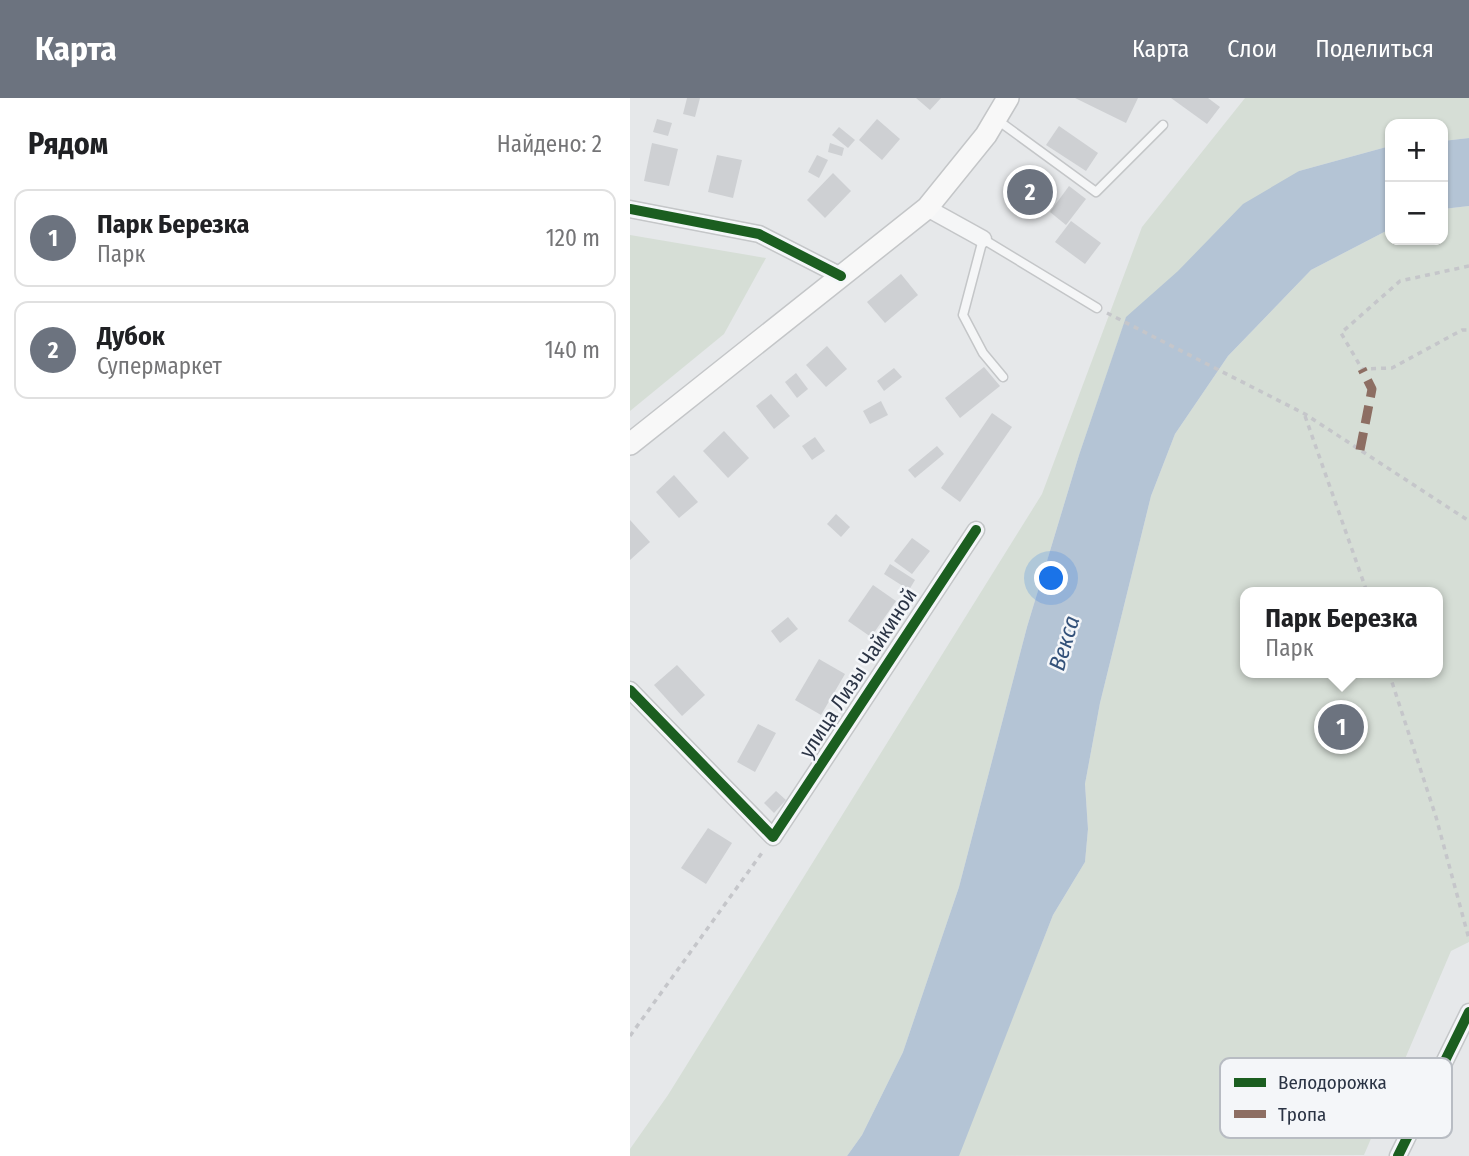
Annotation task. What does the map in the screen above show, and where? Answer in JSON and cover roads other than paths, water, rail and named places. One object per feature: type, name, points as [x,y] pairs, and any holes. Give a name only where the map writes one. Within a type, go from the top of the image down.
[{"type":"main road","points":[[630,444],[927,208],[986,135],[1008,98]]},
{"type":"street","points":[[927,208],[983,239]]},
{"type":"street","points":[[630,209],[759,234],[841,276]]},
{"type":"street","name":"улица Лизы Чайкиной","points":[[630,690],[773,838],[976,530]]},
{"type":"street","points":[[1446,1058],[1469,1012]]},
{"type":"street","points":[[1398,1156],[1407,1138]]},
{"type":"lane","points":[[996,119],[1096,192],[1163,125]]},
{"type":"lane","points":[[1003,377],[983,353],[964,315],[983,239],[1097,308]]},
{"type":"water","points":[[1469,138],[1469,206],[1448,208],[1448,140]]},
{"type":"water","name":"Векса","points":[[1385,147],[1385,232],[1311,270],[1228,356],[1175,434],[1151,496],[1100,703],[1085,784],[1088,829],[1085,862],[1053,915],[959,1156],[847,1156],[862,1135],[903,1052],[959,887],[1027,627],[1079,455],[1126,317],[1178,271],[1243,204],[1299,171]]},
{"type":"place","name":"Дубок","points":[[1030,192]]},
{"type":"place","name":"Парк Березка","points":[[1341,727]]}]
